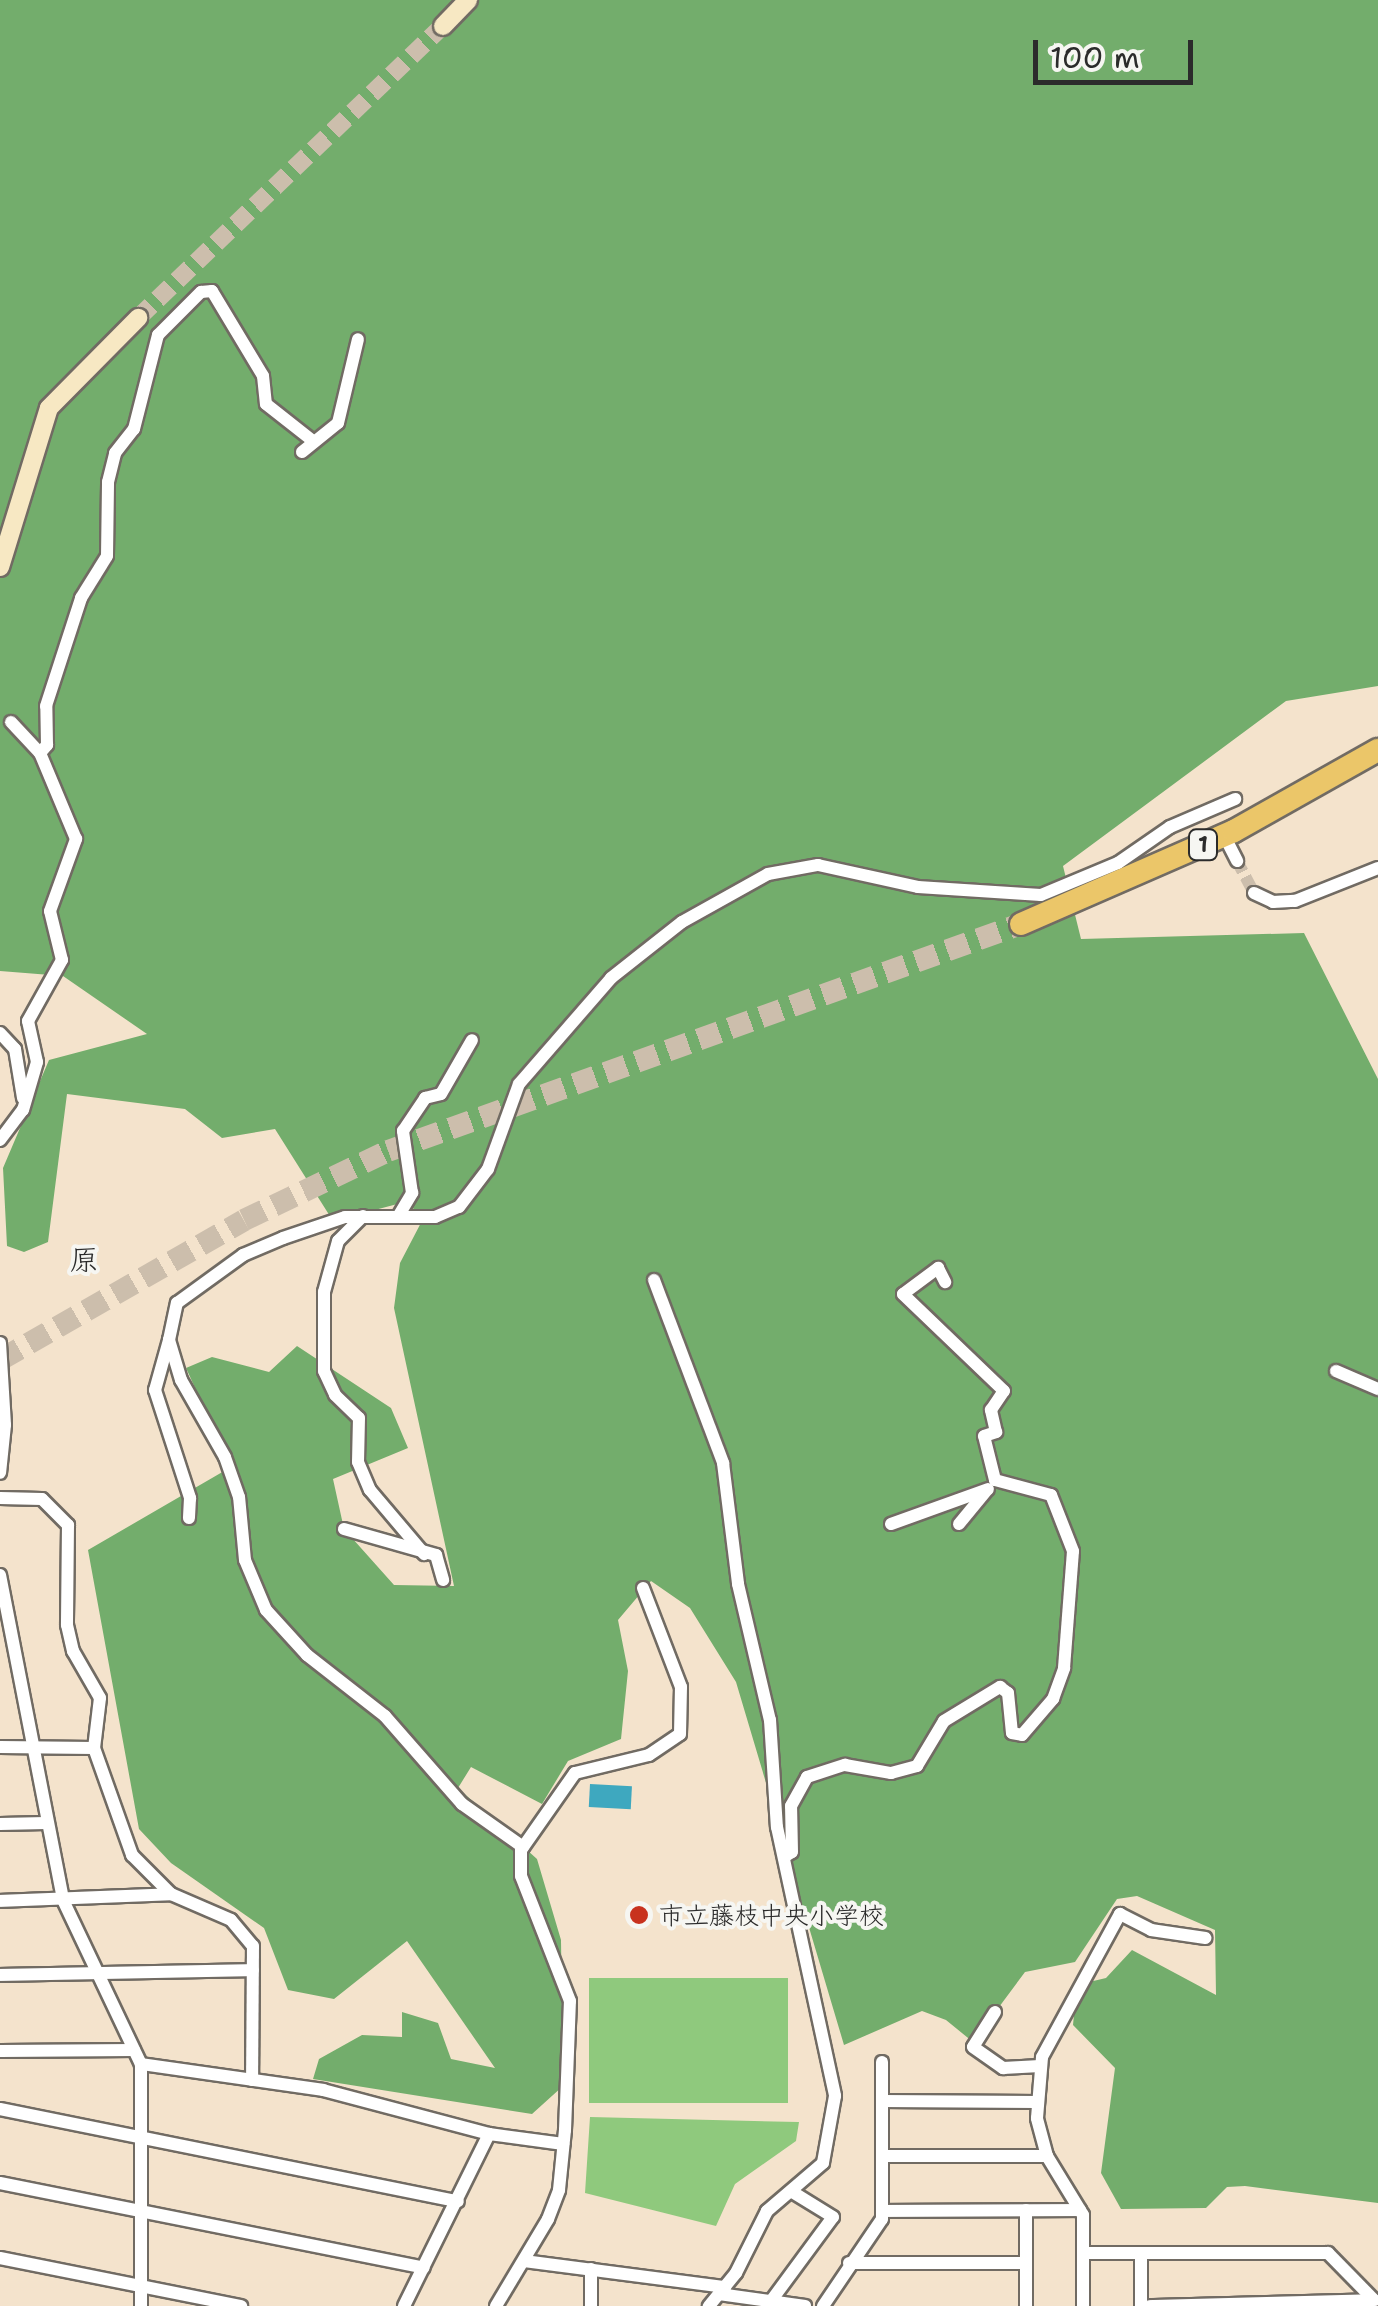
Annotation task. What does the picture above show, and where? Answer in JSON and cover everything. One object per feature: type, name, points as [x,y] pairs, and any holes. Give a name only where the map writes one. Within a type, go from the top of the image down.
[{"type":"highway","name":"1","points":[[1021,924],[1234,830],[1378,750]]},
{"type":"street","points":[[444,26],[468,0]]},
{"type":"street","points":[[40,753],[66,637],[106,556],[108,482],[116,453],[134,428],[158,334],[201,292],[212,291],[263,376],[266,404],[312,441]]},
{"type":"street","points":[[0,567],[49,408],[138,318]]},
{"type":"street","points":[[302,452],[338,423],[347,402],[358,339]]},
{"type":"street","points":[[0,1140],[23,1110],[38,1062],[28,1021],[62,960],[50,911],[76,840],[40,753],[11,722]]},
{"type":"street","points":[[189,1518],[190,1498],[154,1390],[184,1294],[242,1256],[365,1214],[435,1217],[458,1207],[488,1169],[519,1084],[611,978],[682,922],[768,874],[818,866],[918,888],[1041,895],[1118,863],[1170,827],[1215,816],[1235,798]]},
{"type":"street","points":[[1229,845],[1237,861]]},
{"type":"street","points":[[1254,893],[1273,902],[1295,901],[1378,868]]},
{"type":"street","points":[[0,1033],[15,1049],[23,1110]]},
{"type":"street","points":[[399,1215],[412,1193],[403,1131],[425,1098],[441,1094],[472,1040]]},
{"type":"street","points":[[365,1214],[338,1241],[324,1292],[324,1371],[334,1396],[359,1418],[358,1462],[370,1490],[424,1554]]},
{"type":"street","points":[[945,1282],[938,1268],[903,1294],[1004,1392],[991,1410],[996,1432],[984,1436],[991,1485],[958,1524]]},
{"type":"street","points":[[654,1280],[724,1464],[738,1584],[770,1720],[784,1857],[835,2096],[828,2150],[794,2193],[762,2217],[750,2250],[709,2306]]},
{"type":"street","points":[[169,1340],[180,1380],[225,1456],[239,1497],[245,1560],[266,1610],[307,1655],[384,1716],[462,1804],[523,1847]]},
{"type":"street","points":[[0,1343],[6,1425],[0,1473]]},
{"type":"street","points":[[1336,1371],[1378,1388]]},
{"type":"street","points":[[784,1857],[792,1852],[797,1790],[820,1769],[845,1765],[891,1773],[917,1766],[944,1721],[1000,1688],[1008,1694],[1015,1736],[1053,1700],[1064,1668],[1073,1551],[1051,1495],[991,1485],[890,1524]]},
{"type":"street","points":[[0,1498],[42,1498],[68,1525],[67,1625],[73,1651],[100,1698],[94,1748],[132,1854],[171,1894],[247,1933],[253,1970],[252,2080]]},
{"type":"street","points":[[344,1530],[436,1555],[442,1580]]},
{"type":"street","points":[[0,1575],[62,1900],[141,2064],[142,2306]]},
{"type":"street","points":[[498,2306],[559,2190],[563,2144],[570,2002],[520,1876],[523,1847],[575,1774],[649,1755],[680,1734],[681,1687],[643,1588]]},
{"type":"street","points":[[0,1675],[17,1674]]},
{"type":"street","points":[[0,1747],[94,1748]]},
{"type":"street","points":[[0,1824],[46,1823]]},
{"type":"street","points":[[0,1901],[171,1894]]},
{"type":"street","points":[[1083,2306],[1080,2210],[1047,2156],[1037,2102],[1040,2066],[1120,1914],[1151,1930],[1206,1938]]},
{"type":"street","points":[[0,1974],[253,1970]]},
{"type":"street","points":[[995,2012],[973,2048],[1003,2068],[1040,2066]]},
{"type":"street","points":[[0,2051],[134,2050]]},
{"type":"street","points":[[823,2306],[882,2211],[882,2062]]},
{"type":"street","points":[[141,2064],[323,2090],[489,2134],[563,2144]]},
{"type":"street","points":[[882,2101],[1037,2102]]},
{"type":"street","points":[[0,2108],[458,2201]]},
{"type":"street","points":[[404,2306],[489,2134]]},
{"type":"street","points":[[882,2156],[1047,2156]]},
{"type":"street","points":[[0,2183],[424,2268]]},
{"type":"street","points":[[771,2301],[834,2217],[794,2193]]},
{"type":"street","points":[[1026,2210],[1026,2306]]},
{"type":"street","points":[[882,2211],[1080,2210]]},
{"type":"street","points":[[1083,2253],[1328,2253],[1374,2301]]},
{"type":"street","points":[[1142,2254],[1142,2306]]},
{"type":"street","points":[[0,2258],[240,2306]]},
{"type":"street","points":[[524,2261],[805,2306]]},
{"type":"street","points":[[849,2263],[1026,2263]]},
{"type":"street","points":[[591,2269],[591,2306]]},
{"type":"street","points":[[1150,2306],[1374,2301]]},
{"type":"green space","points":[[0,0],[1378,0],[1378,686],[1286,701],[1063,866],[1081,939],[1304,933],[1378,1079],[1378,2203],[1245,2186],[1227,2187],[1206,2208],[1121,2209],[1101,2173],[1115,2068],[1073,2025],[1075,2004],[1085,1983],[1106,1978],[1132,1950],[1216,1995],[1215,1930],[1137,1896],[1117,1899],[1075,1962],[1025,1972],[973,2042],[946,2020],[922,2011],[844,2045],[736,1682],[690,1608],[651,1581],[618,1620],[628,1671],[621,1739],[568,1761],[542,1804],[471,1767],[458,1788],[537,1859],[561,1940],[563,2086],[532,2114],[313,2079],[319,2059],[362,2035],[402,2037],[402,2012],[438,2023],[451,2059],[495,2068],[407,1941],[334,1999],[288,1990],[264,1928],[171,1863],[139,1829],[88,1550],[231,1467],[186,1368],[212,1357],[269,1372],[297,1346],[391,1408],[408,1448],[333,1479],[344,1529],[394,1585],[454,1586],[394,1308],[400,1263],[424,1217],[405,1202],[333,1221],[275,1129],[222,1138],[185,1109],[67,1094],[48,1242],[24,1252],[7,1246],[3,1168],[49,1060],[147,1034],[63,976],[0,971]]},
{"type":"green space","points":[[589,1978],[788,1978],[788,2103],[589,2103]]},
{"type":"green space","points":[[590,2117],[799,2122],[796,2141],[735,2184],[716,2226],[585,2193]]},
{"type":"water","points":[[590,1784],[632,1786],[631,1809],[589,1807]]},
{"type":"tunnel","points":[[138,318],[443,26]]},
{"type":"tunnel","points":[[1237,861],[1254,893]]},
{"type":"tunnel","points":[[0,1360],[244,1220],[388,1151],[1021,924]]},
{"type":"place","name":"市立藤枝中央小学校","points":[[639,1915]]},
{"type":"district","name":"原","points":[[84,1260]]}]
